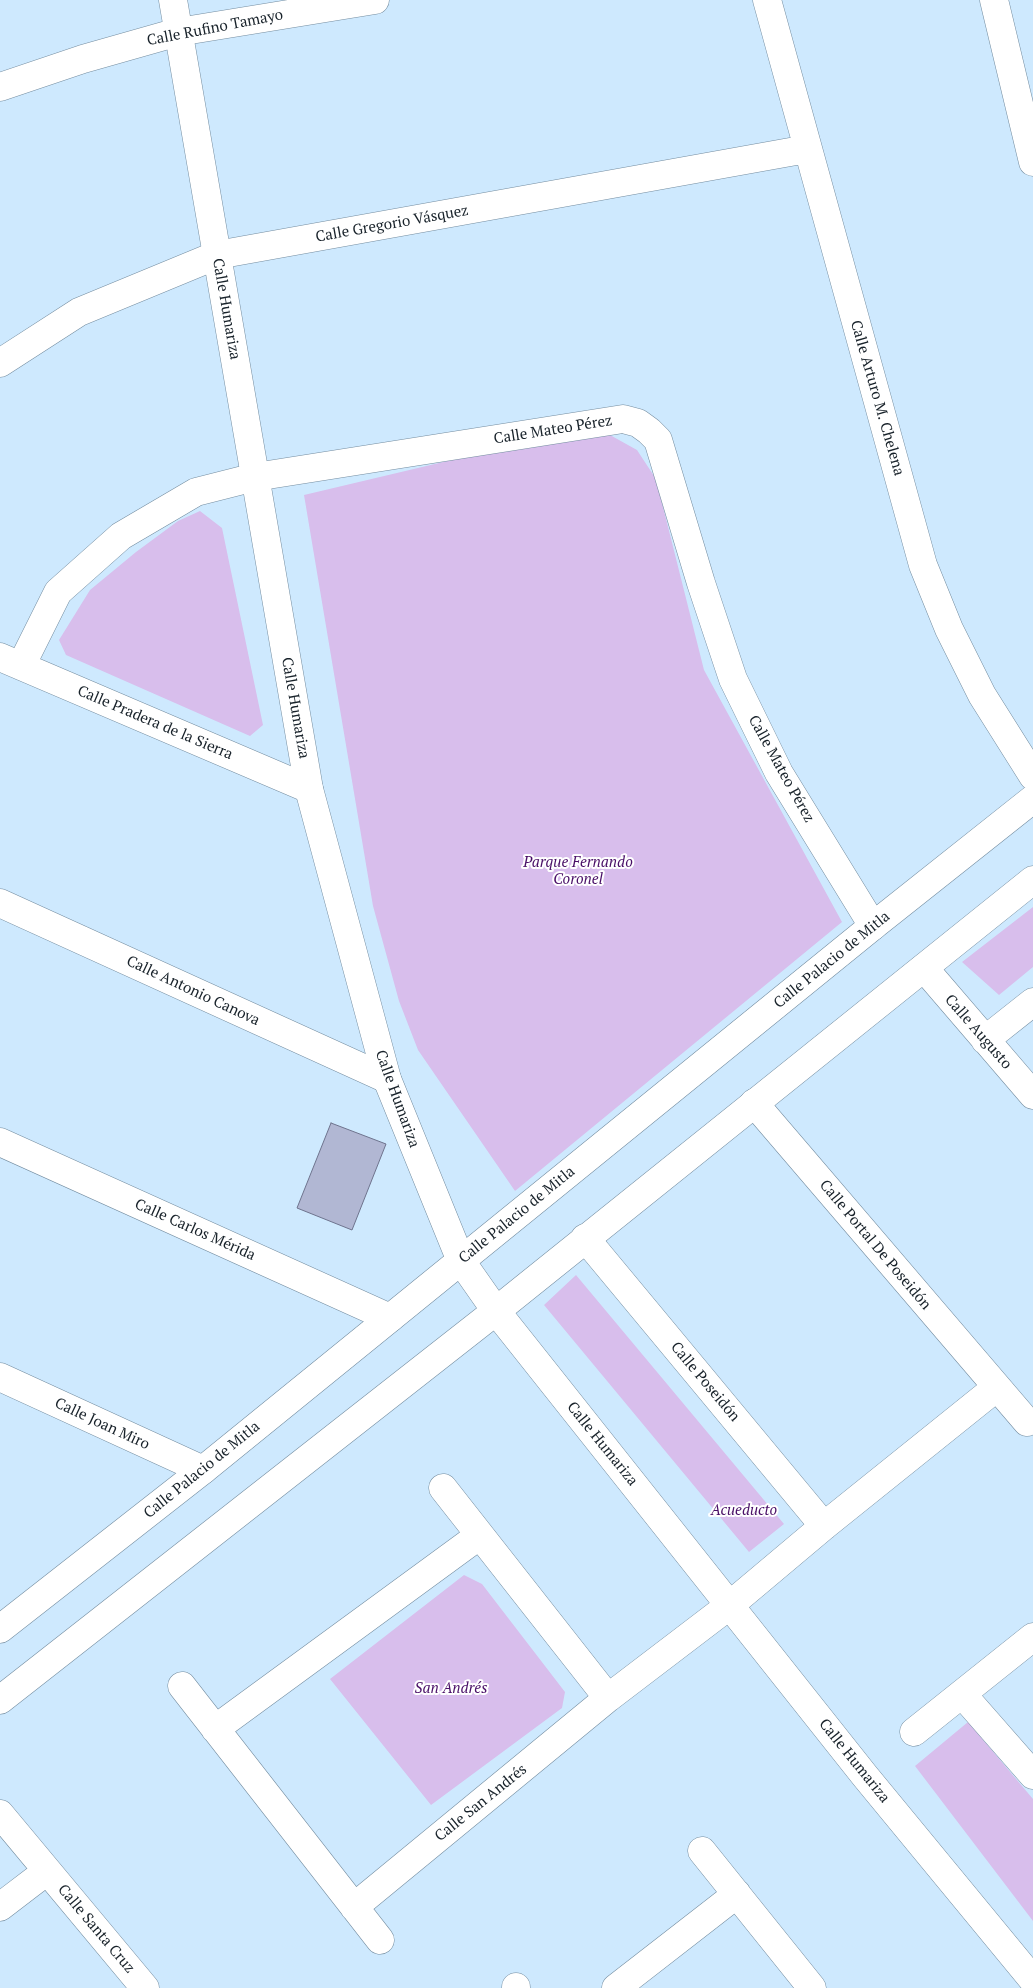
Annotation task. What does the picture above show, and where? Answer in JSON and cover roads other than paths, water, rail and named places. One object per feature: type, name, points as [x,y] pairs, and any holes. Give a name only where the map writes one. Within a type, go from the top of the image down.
[{"type":"street","name":"Calle Humariza","points":[[173,0],[310,789],[387,1079],[461,1261],[496,1311],[865,1776],[1033,1980]]},
{"type":"street","name":"Calle Rufino Tamayo","points":[[0,87],[83,59],[178,32],[375,0]]},
{"type":"street","name":"Calle Arturo M. Chelena","points":[[767,0],[923,565],[949,629],[982,695],[1033,776]]},
{"type":"street","points":[[994,0],[1033,162]]},
{"type":"street","name":"Calle Gregorio Vásquez","points":[[0,364],[78,312],[217,255],[807,149]]},
{"type":"street","name":"Calle Mateo Pérez","points":[[10,661],[58,592],[121,536],[196,492],[255,477],[623,419],[638,424],[658,440],[701,583],[733,679],[779,772],[873,926]]},
{"type":"street","name":"Calle Pradera de la Sierra","points":[[10,661],[310,789]]},
{"type":"street","name":"Calle Palacio de Mitla","points":[[6,1617],[203,1470],[873,926],[1033,799]]},
{"type":"street","points":[[0,1700],[496,1311],[1033,880]]},
{"type":"street","name":"Calle Antonio Canova","points":[[0,903],[387,1079]]},
{"type":"street","name":"Calle Augusto","points":[[924,968],[1033,1095]]},
{"type":"street","points":[[986,1040],[1033,1002]]},
{"type":"street","name":"Calle Portal De Poseidón","points":[[754,1103],[1027,1422]]},
{"type":"street","name":"Calle Carlos Mérida","points":[[0,1142],[390,1318]]},
{"type":"street","name":"Calle Poseidón","points":[[585,1238],[824,1526]]},
{"type":"street","name":"Calle Joan Miro","points":[[0,1377],[203,1470]]},
{"type":"street","points":[[730,1605],[824,1526],[996,1387]]},
{"type":"street","points":[[443,1488],[608,1698]]},
{"type":"street","points":[[215,1729],[480,1535]]},
{"type":"street","name":"Calle San Andrés","points":[[354,1907],[608,1698],[730,1605]]},
{"type":"street","points":[[914,1732],[1033,1637]]},
{"type":"street","points":[[182,1686],[380,1940]]},
{"type":"street","points":[[962,1694],[1033,1776]]},
{"type":"street","name":"Calle Santa Cruz","points":[[0,1814],[145,1988]]},
{"type":"street","points":[[702,1851],[812,1988]]},
{"type":"street","name":"Calle Santa Cruz","points":[[0,1907],[46,1871]]},
{"type":"street","points":[[616,1988],[737,1894]]},
{"type":"park label","name":"Parque Fernando Coronel","points":[[578,872]]},
{"type":"park label","name":"Acueducto","points":[[744,1511]]},
{"type":"park label","name":"San Andrés","points":[[451,1689]]}]
